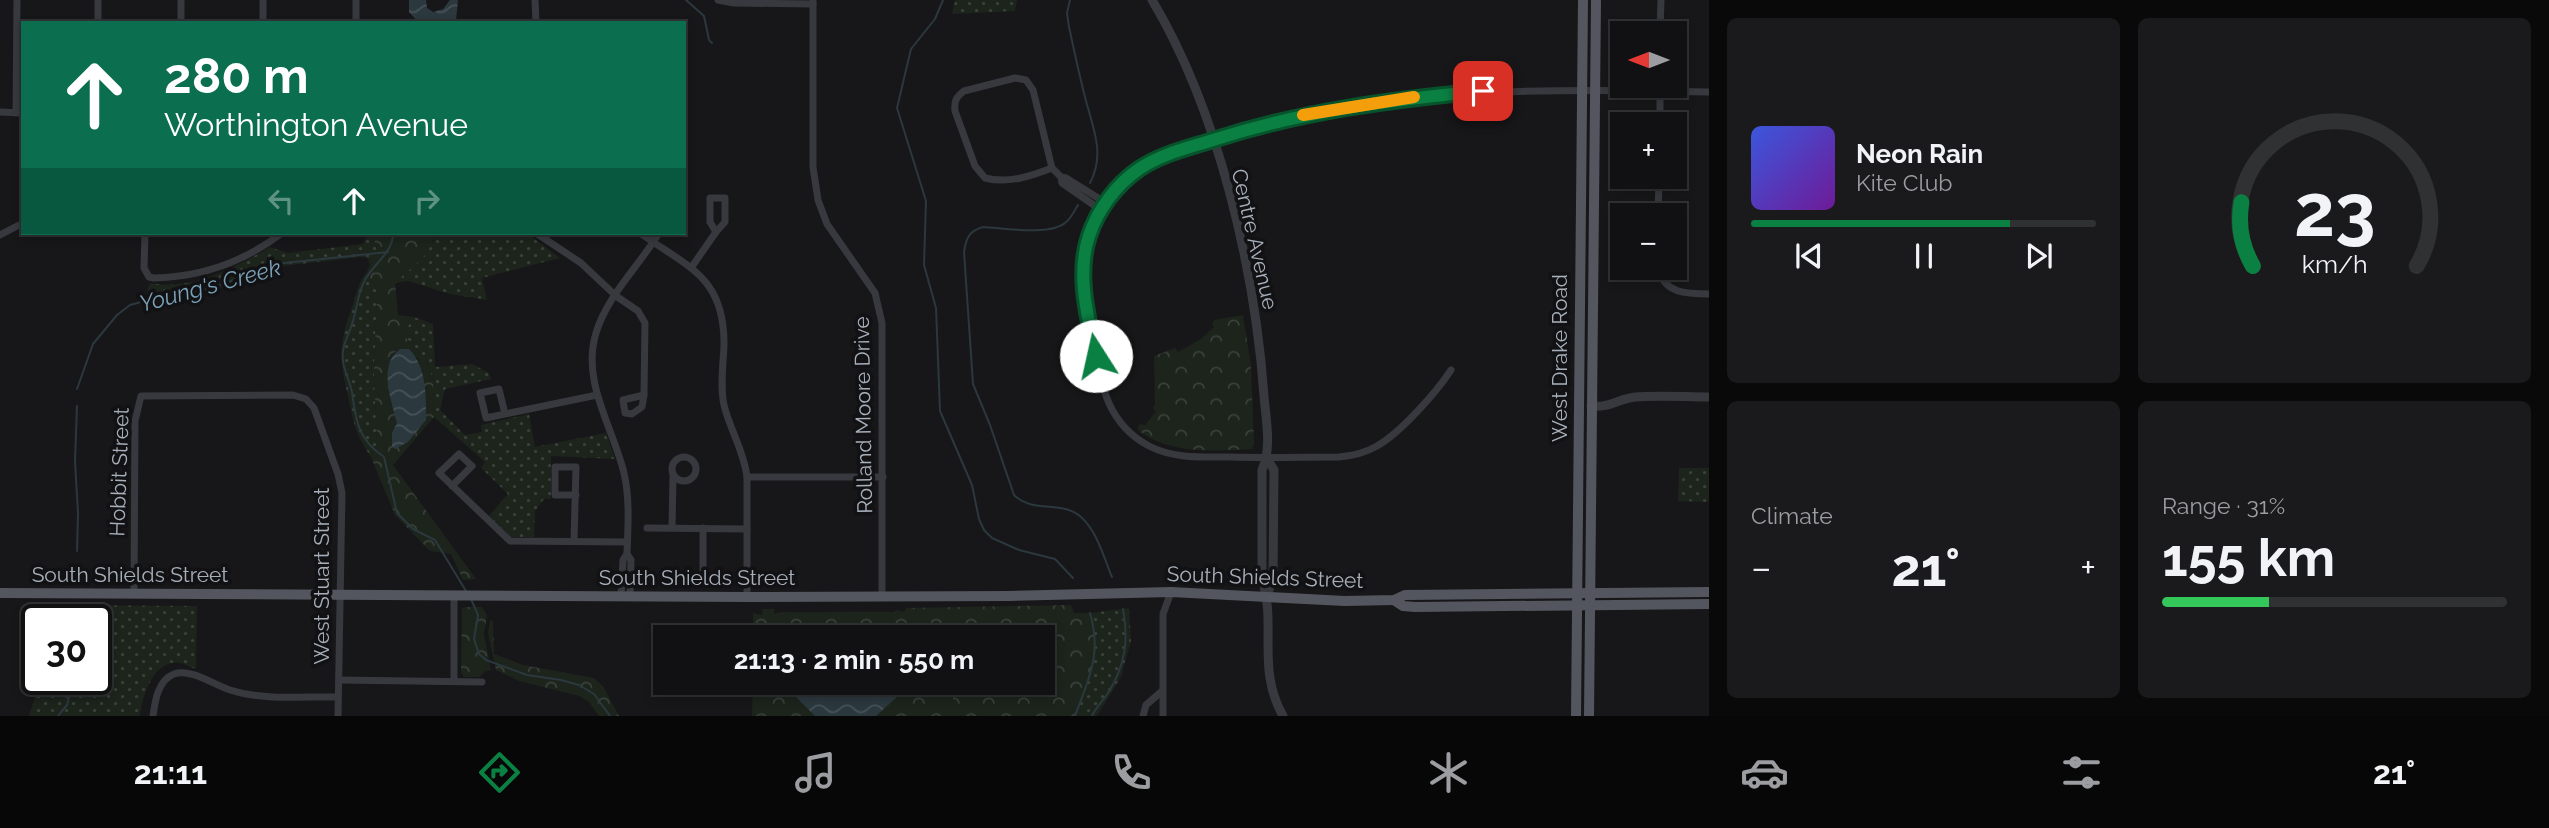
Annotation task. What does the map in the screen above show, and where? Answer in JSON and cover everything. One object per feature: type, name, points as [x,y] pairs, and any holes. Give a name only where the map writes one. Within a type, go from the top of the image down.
[{"type":"main road","name":"West Drake Road","points":[[1576,716],[1583,0]]},
{"type":"main road","name":"West Drake Road","points":[[1589,713],[1595,0]]},
{"type":"main road","points":[[1579,316],[1585,333],[1585,402],[1591,406]]},
{"type":"main road","name":"South Shields Street","points":[[0,593],[747,597],[1171,592],[1345,601],[1394,600],[1405,595],[1578,598]]},
{"type":"main road","name":"South Shields Street","points":[[1394,600],[1404,606],[1415,607],[1709,592]]},
{"type":"main road","points":[[1415,607],[1426,600],[1484,598],[1490,595]]},
{"type":"main road","name":"South Shields Street","points":[[1590,597],[1709,604]]},
{"type":"main road","points":[[1692,604],[1698,598],[1709,598]]},
{"type":"main road","points":[[1576,686],[1589,713]]},
{"type":"street","points":[[0,112],[19,113],[17,0]]},
{"type":"street","points":[[98,0],[98,21]]},
{"type":"street","points":[[181,0],[181,21]]},
{"type":"street","points":[[263,0],[263,21]]},
{"type":"street","points":[[356,0],[356,21]]},
{"type":"street","points":[[535,0],[536,21]]},
{"type":"street","points":[[718,0],[734,3],[814,2]]},
{"type":"street","name":"Centre Avenue","points":[[1152,0],[1182,58],[1213,140],[1251,287],[1261,360],[1267,458],[1274,470],[1273,579],[1267,595],[1268,675],[1273,696],[1283,716]]},
{"type":"street","points":[[1661,0],[1661,21]]},
{"type":"street","name":"Rolland Moore Drive","points":[[814,2],[814,180],[827,224],[864,276],[879,306],[883,323],[882,596]]},
{"type":"street","points":[[1052,168],[1026,178],[985,178],[975,166],[955,111],[957,96],[964,91],[1015,78],[1026,80],[1034,90],[1052,168],[1104,206]]},
{"type":"street","points":[[1451,370],[1419,408],[1378,446],[1344,457],[1267,458],[1172,454],[1146,445],[1134,437],[1110,409],[1101,386],[1084,288],[1087,245],[1104,206],[1119,186],[1141,168],[1163,156],[1213,140],[1325,110],[1378,101],[1483,91],[1610,90]]},
{"type":"street","points":[[1687,90],[1709,92]]},
{"type":"street","points":[[691,268],[725,222],[725,198],[710,198],[710,222],[716,232]]},
{"type":"street","points":[[0,235],[21,224]]},
{"type":"street","points":[[145,235],[144,268],[149,277],[154,278],[202,273],[235,261],[279,235]]},
{"type":"street","points":[[539,235],[581,263],[616,296],[638,311],[645,323],[644,395]]},
{"type":"street","points":[[643,235],[706,280],[720,308],[724,327],[724,405],[745,460],[747,477],[747,597]]},
{"type":"street","points":[[626,596],[631,560],[627,554],[628,505],[624,473],[597,396],[592,373],[593,347],[600,323],[658,235]]},
{"type":"street","points":[[256,240],[260,248]]},
{"type":"street","points":[[1663,280],[1678,292],[1709,294]]},
{"type":"street","points":[[505,414],[499,388],[480,393],[486,418],[597,396]]},
{"type":"street","name":"West Stuart Street","points":[[141,396],[293,395],[306,399],[314,408],[338,474],[342,493],[338,716]]},
{"type":"street","name":"Hobbit Street","points":[[134,593],[135,421],[141,396]]},
{"type":"street","points":[[1591,406],[1610,406],[1637,397],[1709,397]]},
{"type":"street","points":[[452,486],[472,466],[458,454],[439,473],[452,486],[510,541],[627,542]]},
{"type":"street","points":[[575,541],[576,495],[576,467],[555,467],[555,495],[576,495]]},
{"type":"street","points":[[672,528],[673,475]]},
{"type":"street","points":[[747,477],[883,477]]},
{"type":"street","points":[[647,528],[747,529]]},
{"type":"street","points":[[703,528],[703,573]]},
{"type":"street","points":[[1156,592],[1163,614],[1163,716]]},
{"type":"street","points":[[1163,614],[1171,592]]},
{"type":"street","points":[[454,681],[458,595]]},
{"type":"street","points":[[153,716],[162,684],[171,675],[181,673],[250,695],[338,697]]},
{"type":"street","points":[[339,680],[482,682]]},
{"type":"street","points":[[1143,716],[1146,705],[1162,691]]},
{"type":"green space","points":[[955,0],[1017,0],[1015,11],[952,14]]},
{"type":"green space","points":[[367,235],[373,235],[377,249],[370,265],[368,259],[362,257],[274,267],[212,292],[149,302],[147,290],[150,283],[166,285],[197,281],[228,270],[270,247],[288,253],[363,244]]},
{"type":"green space","points":[[373,235],[434,235],[425,255],[395,283],[398,315],[414,317],[403,334],[425,359],[433,379],[434,417],[393,465],[476,579],[463,580],[451,554],[430,551],[395,515],[371,457],[377,445],[374,372],[377,292],[367,272],[377,249]],"holes":[[[400,349],[418,358],[423,376],[426,420],[408,442],[397,423],[389,364],[394,353]]]},
{"type":"green space","points":[[434,235],[530,235],[560,258],[482,278],[487,300],[450,294],[408,281],[395,283],[433,242]]},
{"type":"green space","points":[[367,272],[377,292],[374,372],[377,445],[371,457],[355,426],[342,358],[348,320]]},
{"type":"green space","points":[[1243,315],[1251,366],[1252,449],[1192,450],[1162,443],[1137,429],[1140,424],[1145,425],[1156,412],[1153,408],[1154,356],[1175,348],[1178,352],[1201,339],[1214,327],[1214,320]]},
{"type":"green space","points":[[414,317],[433,324],[435,367],[472,364],[489,373],[491,379],[445,389],[440,410],[465,435],[482,432],[481,425],[529,414],[535,447],[606,433],[615,459],[551,456],[551,499],[544,499],[535,511],[534,537],[510,537],[489,516],[508,494],[481,468],[485,462],[434,417],[433,379],[425,359],[403,334]]},
{"type":"green space","points":[[1679,468],[1709,468],[1709,502],[1678,501]]},
{"type":"green space","points":[[112,605],[197,606],[196,669],[181,663],[163,666],[151,680],[140,716],[29,716],[36,695],[112,695]]},
{"type":"green space","points":[[1071,605],[1074,613],[1090,613],[1095,641],[1094,654],[1075,716],[752,716],[753,695],[1055,695],[1055,625],[753,625],[753,613],[762,615],[763,609],[774,609],[775,614],[897,610],[904,612],[906,608]]},
{"type":"green space","points":[[482,607],[487,615],[484,634],[491,670],[485,671],[480,677],[464,677],[461,673],[462,609]]},
{"type":"green space","points":[[1129,608],[1131,641],[1121,677],[1097,716],[1075,716],[1094,653],[1090,613]]},
{"type":"green space","points":[[493,620],[494,654],[523,665],[594,678],[603,686],[619,716],[599,716],[589,702],[579,696],[519,681],[496,670],[488,633],[490,621]]},
{"type":"green space","points":[[928,695],[952,695],[954,705],[930,709]]},
{"type":"water","points":[[409,0],[426,0],[427,8],[433,12],[443,9],[450,0],[458,0],[456,20],[453,21],[417,21],[409,12]]},
{"type":"water","points":[[400,349],[409,349],[419,364],[424,382],[426,420],[408,442],[395,449],[392,446],[392,433],[397,423],[388,374],[389,364]]},
{"type":"water","points":[[794,695],[899,695],[876,716],[815,716]]},
{"type":"waterway","points":[[686,0],[704,16],[712,43]]},
{"type":"waterway","points":[[943,0],[935,19],[911,49],[897,108],[926,201],[924,265],[936,308],[940,411],[972,485],[984,530],[992,538],[1019,550],[1055,559],[1073,578]]},
{"type":"waterway","points":[[1070,0],[1067,13],[1069,27],[1096,140],[1097,161],[1090,183]]},
{"type":"waterway","points":[[1078,205],[1069,219],[1058,227],[1038,230],[983,227],[969,236],[964,252],[973,384],[1014,495],[1030,504],[1066,509],[1081,517],[1096,537],[1112,577]]},
{"type":"waterway","points":[[393,235],[390,247],[362,287],[344,347],[344,365],[360,429],[369,443],[384,457],[397,513],[413,529],[435,540],[466,591]]},
{"type":"waterway","name":"Young's Creek","points":[[77,389],[93,344],[117,315],[130,305],[213,288],[275,264],[388,252]]},
{"type":"waterway","name":"Young's Creek","points":[[77,406],[77,551]]},
{"type":"waterway","points":[[471,599],[478,615],[474,639],[479,654],[486,660],[527,675],[579,685],[594,694],[610,716]]},
{"type":"waterway","points":[[1092,716],[1114,683],[1122,663],[1126,631],[1123,609]]},
{"type":"waterway","points":[[1075,716],[1089,678],[1094,654],[1095,641],[1090,613]]},
{"type":"waterway","name":"Young's Creek","points":[[58,716],[67,705],[70,695]]},
{"type":"slow traffic","points":[[1303,115],[1414,97]]},
{"type":"route","points":[[1096,356],[1084,288],[1087,245],[1102,208],[1119,186],[1139,169],[1163,156],[1232,134],[1325,110],[1393,99],[1483,91]]}]
